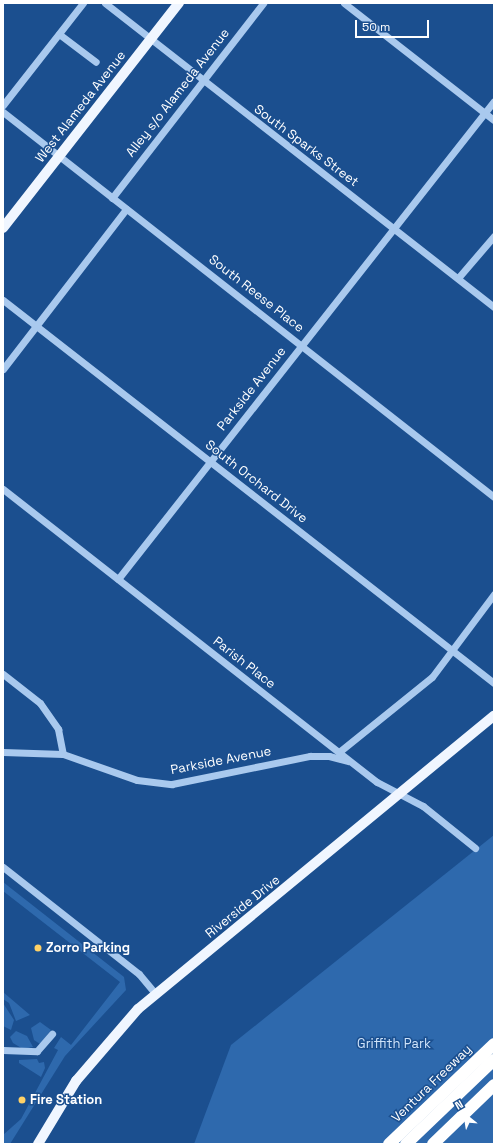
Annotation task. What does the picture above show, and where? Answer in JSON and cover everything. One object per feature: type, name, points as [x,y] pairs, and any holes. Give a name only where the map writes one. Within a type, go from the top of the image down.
[{"type":"highway","name":"Ventura Freeway","points":[[389,1144],[494,1044]]},
{"type":"highway","points":[[406,1144],[494,1060]]},
{"type":"highway","points":[[417,1144],[494,1071]]},
{"type":"highway","points":[[433,1144],[494,1085]]},
{"type":"main road","name":"West Alameda Avenue","points":[[3,228],[179,3]]},
{"type":"main road","name":"Riverside Drive","points":[[38,1144],[61,1104],[93,1058],[156,994],[401,795],[494,716]]},
{"type":"street","points":[[3,105],[83,3]]},
{"type":"street","name":"South Sparks Street","points":[[105,3],[202,81],[494,307]]},
{"type":"street","name":"Alley s/o Alameda Avenue","points":[[112,198],[263,3]]},
{"type":"street","points":[[344,3],[494,120]]},
{"type":"street","points":[[59,34],[96,62]]},
{"type":"street","name":"Parkside Avenue","points":[[118,579],[494,101]]},
{"type":"street","name":"South Reese Place","points":[[3,112],[494,497]]},
{"type":"street","points":[[3,369],[126,209]]},
{"type":"street","points":[[458,278],[494,236]]},
{"type":"street","name":"South Orchard Drive","points":[[3,300],[494,683]]},
{"type":"street","name":"Parish Place","points":[[3,489],[352,762],[401,795],[423,806],[475,848]]},
{"type":"street","points":[[339,752],[432,677],[494,594]]},
{"type":"street","points":[[3,674],[40,703],[58,729],[63,754]]},
{"type":"street","name":"Parkside Avenue","points":[[3,752],[63,754],[137,780],[172,784],[310,756],[329,756],[352,762]]},
{"type":"street","points":[[3,867],[139,974],[156,994]]},
{"type":"street","points":[[3,1050],[37,1051],[52,1034]]},
{"type":"green space","name":"Griffith Park","points":[[494,835],[494,1144],[194,1144],[231,1045]]},
{"type":"green space","points":[[3,882],[124,977],[126,990],[65,1056],[10,1144],[4,1144],[3,1135],[21,1119],[58,1050],[54,1048],[61,1037],[71,1045],[120,982],[3,891]]},
{"type":"green space","points":[[3,992],[30,1015],[16,1021],[9,1003],[3,999]]},
{"type":"green space","points":[[3,1003],[14,1020],[11,1030],[3,1026]]},
{"type":"green space","points":[[40,1022],[51,1030],[40,1044],[34,1040],[31,1028]]},
{"type":"green space","points":[[16,1031],[27,1036],[33,1047],[23,1049],[13,1043],[10,1037]]},
{"type":"green space","points":[[37,1059],[39,1063],[44,1062],[45,1068],[41,1077],[19,1063],[19,1060]]},
{"type":"place","name":"Zorro Parking","points":[[38,948]]},
{"type":"place","name":"Fire Station","points":[[22,1100]]}]
